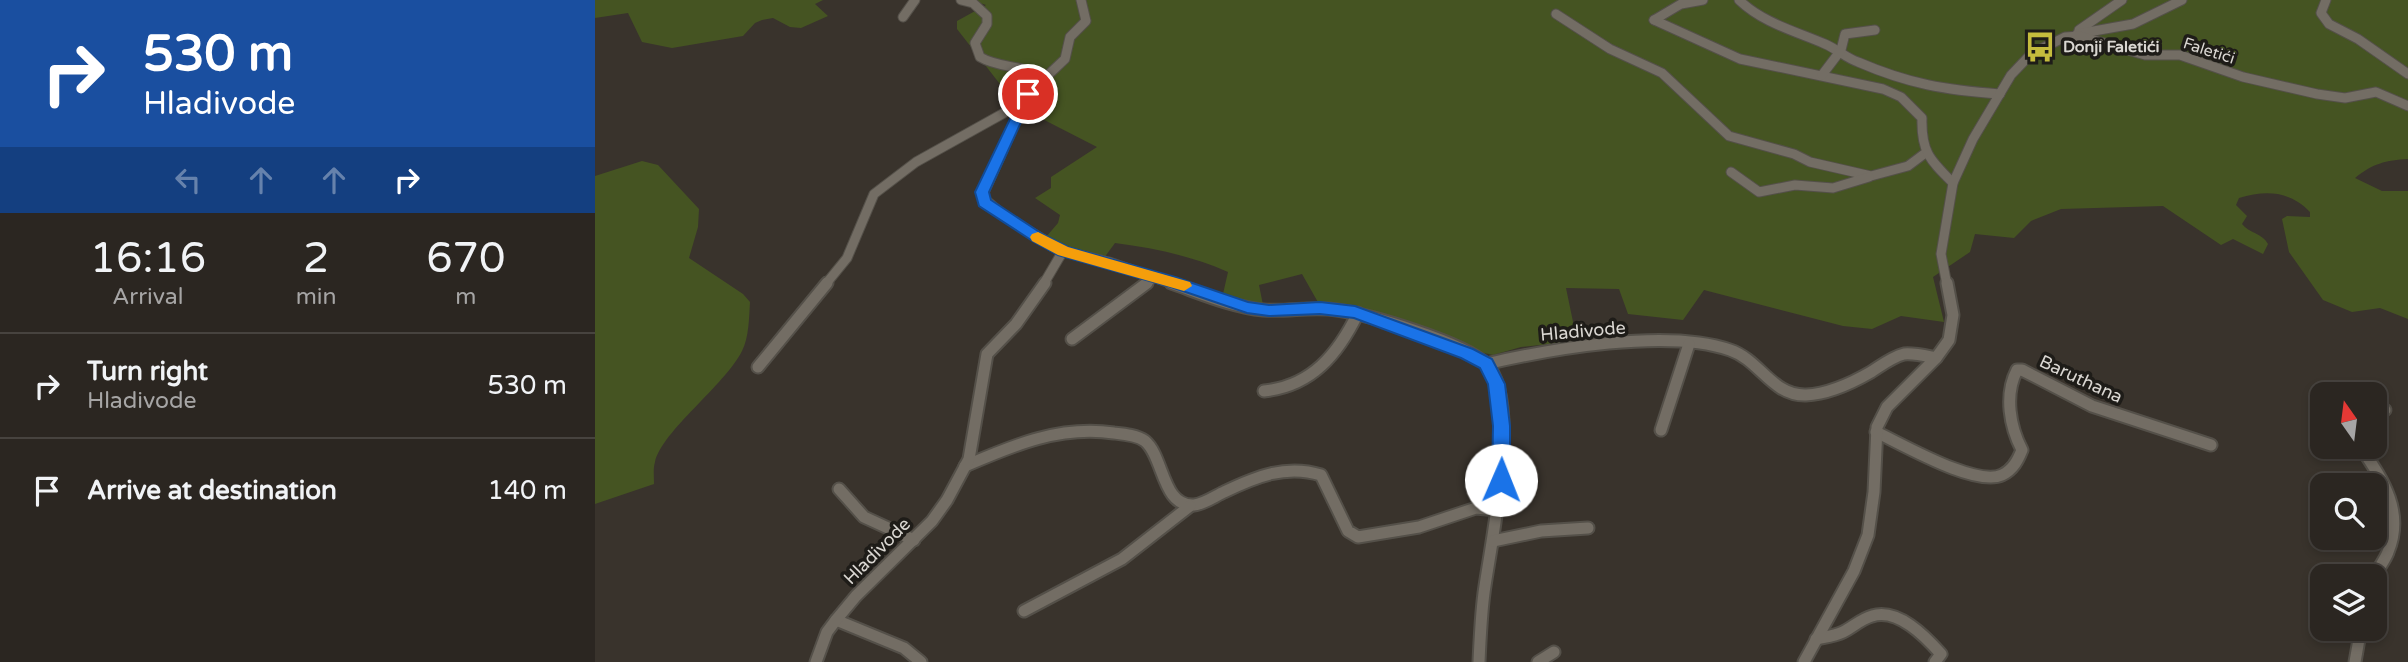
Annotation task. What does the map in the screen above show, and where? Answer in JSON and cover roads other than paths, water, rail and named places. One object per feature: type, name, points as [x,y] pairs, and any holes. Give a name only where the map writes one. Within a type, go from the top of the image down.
[{"type":"street","points":[[902,17],[915,0]]},
{"type":"street","points":[[961,0],[973,3],[987,16],[987,24],[975,43],[980,57],[991,63],[1030,70],[1044,79]]},
{"type":"street","points":[[758,367],[847,258],[866,207],[874,194],[916,162],[1004,113],[1028,94],[1065,59],[1070,37],[1086,21],[1081,0]]},
{"type":"street","points":[[1703,0],[1681,4],[1654,20],[1740,59],[1884,89],[1901,97],[1922,118],[1924,154],[1953,183]]},
{"type":"street","points":[[1739,0],[1755,15],[1840,50],[1854,61],[1905,80],[1943,90],[2000,94]]},
{"type":"street","points":[[2071,36],[2122,0]]},
{"type":"street","points":[[1804,662],[1854,571],[1868,535],[1874,492],[1877,432],[1888,407],[1936,358],[1949,340],[1953,326],[1941,254],[1953,183],[1973,139],[2011,75],[2031,54],[2052,42],[2090,30],[2133,24],[2182,0]]},
{"type":"street","points":[[2326,0],[2321,13],[2329,24],[2358,39],[2408,74]]},
{"type":"street","points":[[1556,14],[1610,49],[1662,74],[1729,135],[1794,154],[1810,162],[1871,176]]},
{"type":"street","points":[[1822,75],[1840,50],[1845,34],[1875,30]]},
{"type":"street","name":"Faletići","points":[[2071,36],[2145,55],[2180,55],[2243,77],[2333,98],[2380,93],[2408,106]]},
{"type":"street","points":[[1028,94],[982,198],[1039,239],[1063,251],[1247,307],[1269,310],[1329,308],[1358,313],[1467,354],[1486,364],[1496,384],[1502,426],[1501,500],[1485,570],[1479,662]]},
{"type":"street","points":[[1731,172],[1759,192],[1795,185],[1833,188],[1908,166],[1924,154]]},
{"type":"street","name":"Hladivode","points":[[815,662],[827,632],[836,620],[856,596],[914,540],[947,500],[969,459],[987,354],[1016,324],[1037,296],[1063,251]]},
{"type":"street","points":[[1072,339],[1118,307],[1154,277]]},
{"type":"street","points":[[1264,391],[1283,391],[1303,381],[1333,358],[1358,313]]},
{"type":"street","name":"Hladivode","points":[[1486,364],[1522,354],[1549,351],[1632,344],[1686,344]]},
{"type":"street","points":[[1661,430],[1686,344],[1717,346],[1734,351],[1748,360],[1774,385],[1790,394],[1804,396],[1840,386],[1902,355],[1936,358]]},
{"type":"street","name":"Baruthana","points":[[1877,432],[1967,472],[1997,477],[2010,470],[2022,450],[2014,436],[2010,383],[2017,370],[2022,370],[2092,406],[2211,445]]},
{"type":"street","points":[[965,466],[1039,435],[1068,430],[1102,430],[1147,442],[1178,502],[1190,506]]},
{"type":"street","points":[[2369,459],[2386,484],[2394,505],[2396,528],[2382,564]]},
{"type":"street","points":[[1024,611],[1122,559],[1190,506],[1275,471],[1297,468],[1321,475],[1348,531],[1358,537],[1419,527],[1476,508],[1497,510]]},
{"type":"street","points":[[839,489],[864,517],[914,540]]},
{"type":"street","points":[[1493,541],[1541,531],[1588,528]]},
{"type":"street","points":[[1816,639],[1841,633],[1870,616],[1884,614],[1895,617],[1933,643],[1941,654],[1935,662]]},
{"type":"street","points":[[836,620],[904,648],[921,662]]},
{"type":"street","points":[[2355,662],[2359,641]]},
{"type":"street","points":[[1538,662],[1554,652]]},
{"type":"place","name":"Donji Faletići","points":[[2040,47]]}]
